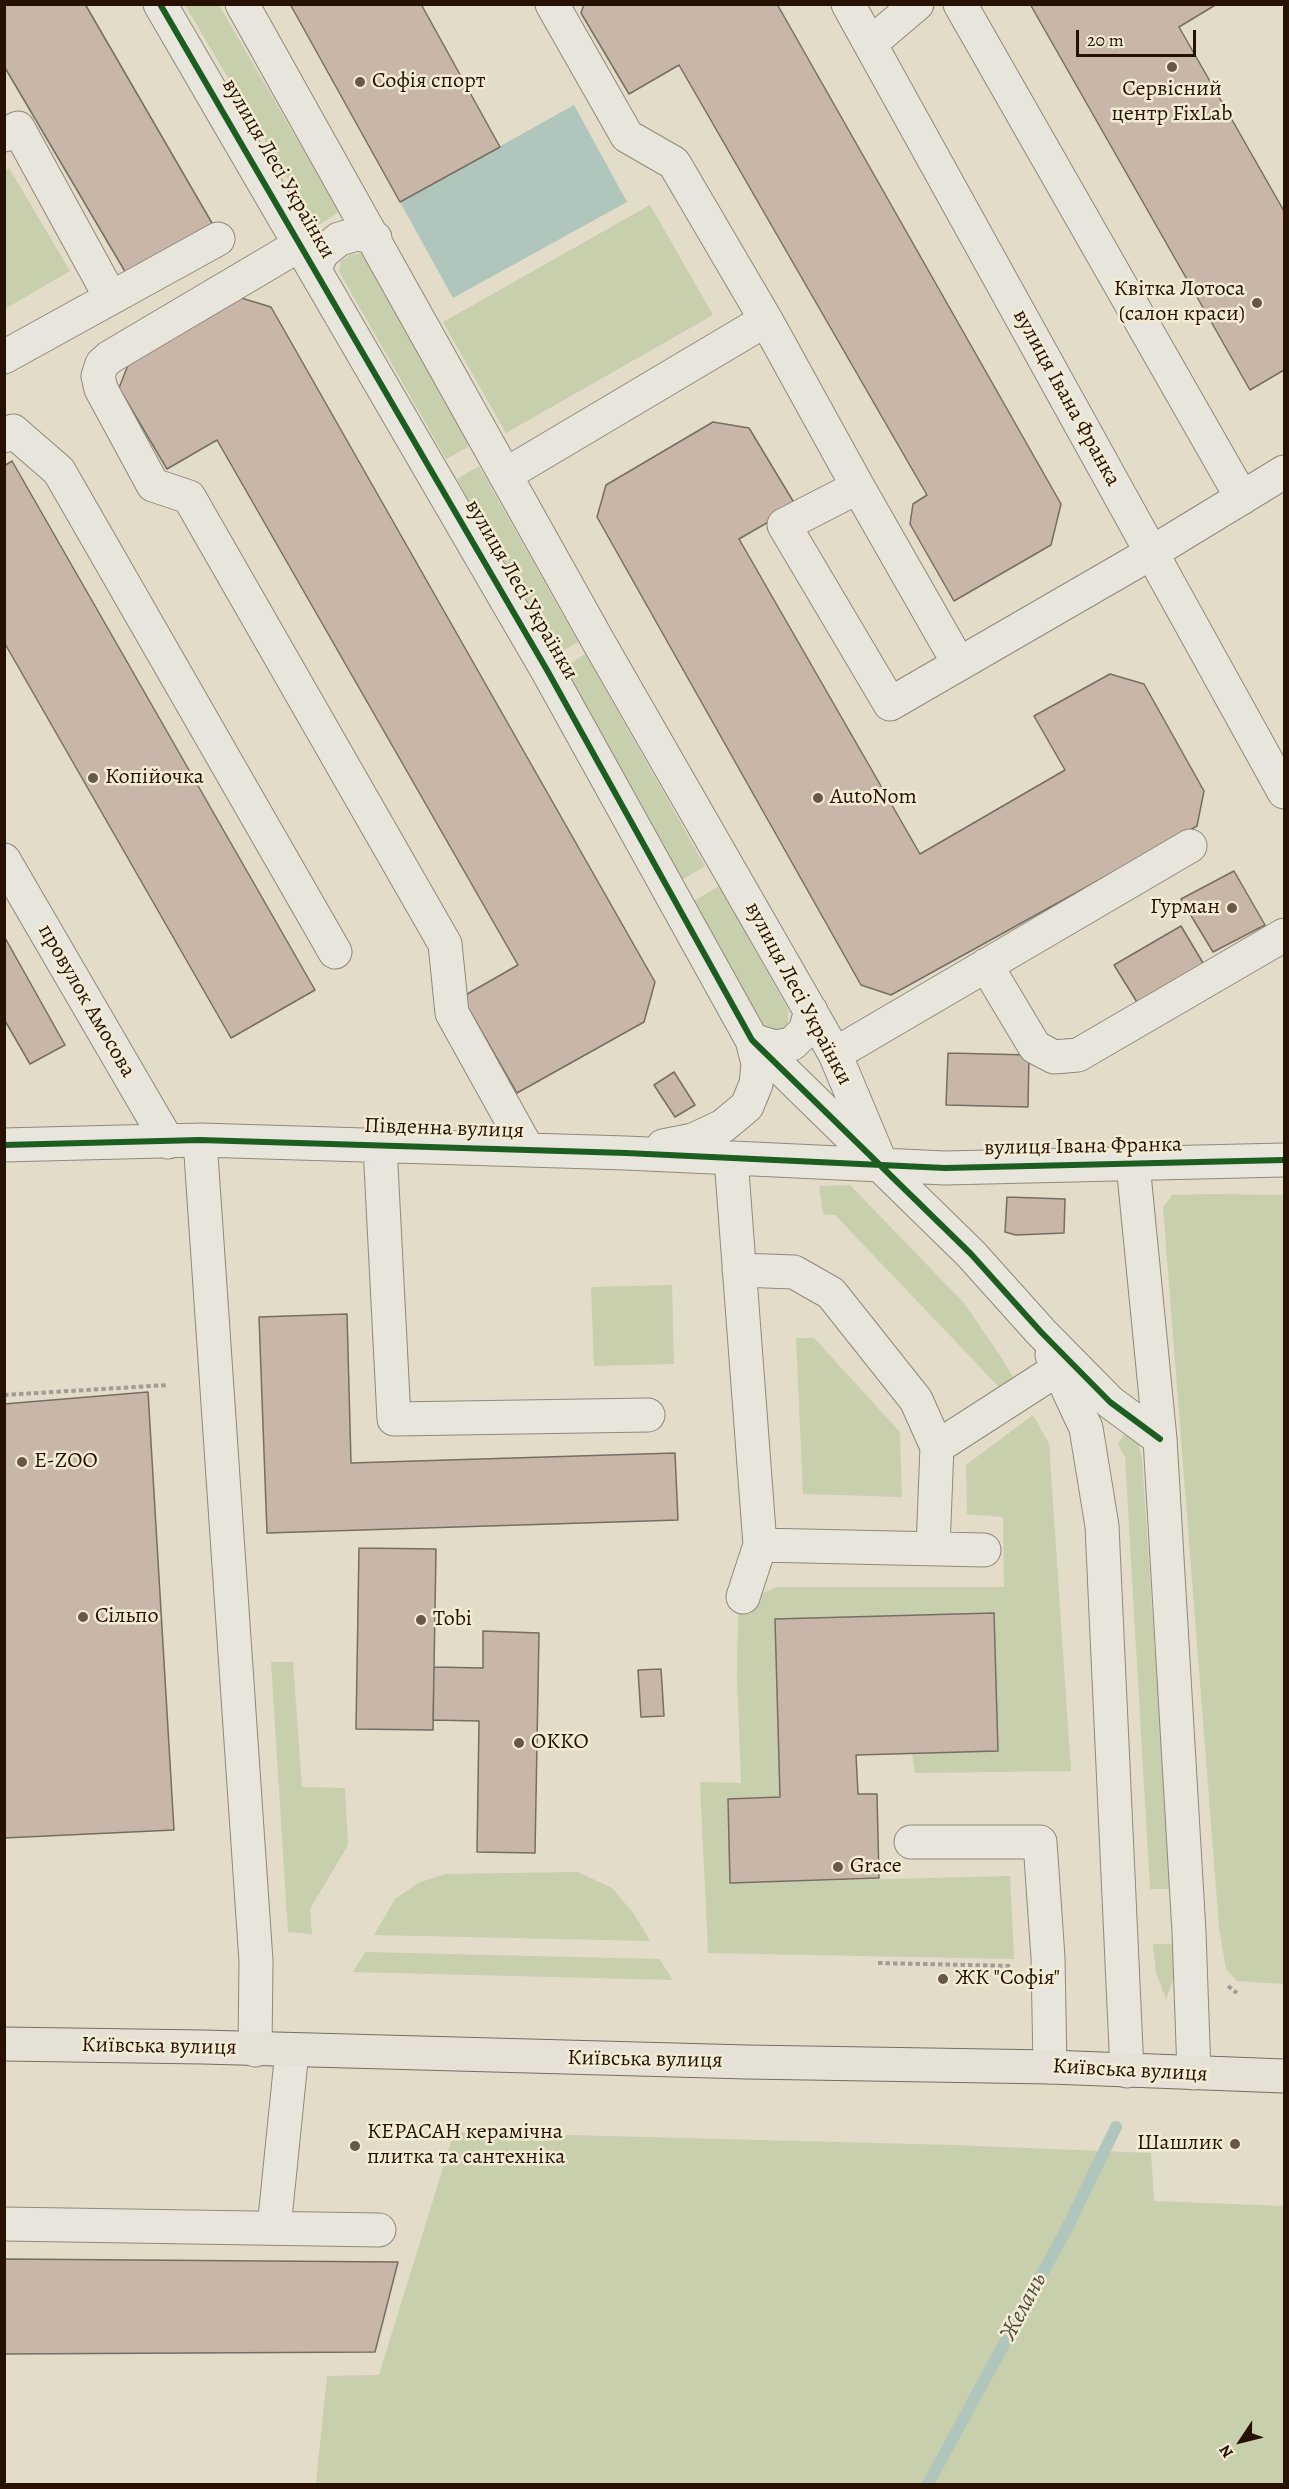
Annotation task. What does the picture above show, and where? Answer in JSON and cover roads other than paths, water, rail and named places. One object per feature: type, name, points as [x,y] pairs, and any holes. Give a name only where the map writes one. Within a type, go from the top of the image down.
[{"type":"main road","name":"Київська вулиця","points":[[7,2049],[255,2050],[1050,2067],[1284,2076]]},
{"type":"street","name":"вулиця Лесі Українки","points":[[160,4],[547,670],[752,1040],[883,1166]]},
{"type":"street","name":"вулиця Лесі Українки","points":[[242,4],[375,238],[505,475],[835,1054],[883,1166]]},
{"type":"street","points":[[552,4],[627,136],[674,163],[766,320],[959,664]]},
{"type":"street","name":"вулиця Івана Франка","points":[[848,4],[1284,792]]},
{"type":"street","points":[[870,44],[917,4]]},
{"type":"street","points":[[960,4],[1242,498]]},
{"type":"street","points":[[4,135],[18,128],[111,298]]},
{"type":"street","points":[[375,238],[357,234],[339,238],[322,253],[308,256],[110,357],[102,364],[98,376],[101,389],[153,485],[189,497],[445,944],[452,1013],[528,1150]]},
{"type":"street","points":[[4,357],[218,239]]},
{"type":"street","points":[[505,475],[766,320]]},
{"type":"street","points":[[7,428],[59,471],[335,952]]},
{"type":"street","points":[[858,487],[784,525],[890,704],[1151,553],[1284,472]]},
{"type":"street","points":[[835,1054],[1190,846]]},
{"type":"street","name":"провулок Амосова","points":[[4,860],[168,1142]]},
{"type":"street","points":[[986,965],[1035,1047],[1053,1057],[1078,1054],[1284,935]]},
{"type":"street","points":[[752,1040],[775,1047],[792,1044],[805,1031],[811,1011]]},
{"type":"street","name":"Південна вулиця","points":[[627,1153],[693,1140],[723,1126],[747,1106],[756,1084],[758,1063],[752,1040]]},
{"type":"street","points":[[200,1140],[256,1961],[255,2050]]},
{"type":"street","name":"Південна вулиця","points":[[4,1145],[200,1140],[627,1153],[883,1166]]},
{"type":"street","points":[[380,1146],[394,1419],[648,1415]]},
{"type":"street","points":[[731,1158],[760,1545],[743,1597]]},
{"type":"street","name":"вулиця Івана Франка","points":[[883,1166],[986,1168],[1284,1160]]},
{"type":"street","points":[[1133,1164],[1160,1438],[1189,1932],[1194,2073]]},
{"type":"street","points":[[883,1166],[971,1254],[1041,1332],[1110,1402],[1160,1438]]},
{"type":"street","points":[[739,1270],[794,1272],[831,1293],[916,1400],[937,1446],[933,1548]]},
{"type":"street","points":[[1041,1332],[1086,1428],[1102,1526],[1127,2071]]},
{"type":"street","points":[[937,1446],[1058,1370]]},
{"type":"street","points":[[760,1545],[984,1550]]},
{"type":"street","points":[[911,1842],[1040,1842],[1048,1958],[1050,2067]]},
{"type":"street","points":[[274,2229],[292,2051]]},
{"type":"street","points":[[4,2224],[379,2230]]},
{"type":"waterway","name":"Желань","points":[[928,2484],[1066,2230],[1116,2127]]},
{"type":"place","name":"Сервiсний центр FixLab","points":[[1172,67]]},
{"type":"place","name":"Софія спорт","points":[[360,82]]},
{"type":"place","name":"Квітка Лотоса (салон краси)","points":[[1257,303]]},
{"type":"place","name":"Копійочка","points":[[93,778]]},
{"type":"place","name":"AutoNom","points":[[818,798]]},
{"type":"place","name":"Гурман","points":[[1232,908]]},
{"type":"place","name":"E-ZOO","points":[[22,1462]]},
{"type":"place","name":"Сільпо","points":[[83,1617]]},
{"type":"place","name":"Tobi","points":[[421,1620]]},
{"type":"place","name":"OKKO","points":[[519,1743]]},
{"type":"place","name":"Grace","points":[[838,1867]]},
{"type":"place","name":"ЖК \"Софія\"","points":[[943,1979]]},
{"type":"place","name":"Шашлик","points":[[1235,2144]]},
{"type":"place","name":"КЕРАСАН керамічна плитка та сантехніка","points":[[355,2146]]}]
